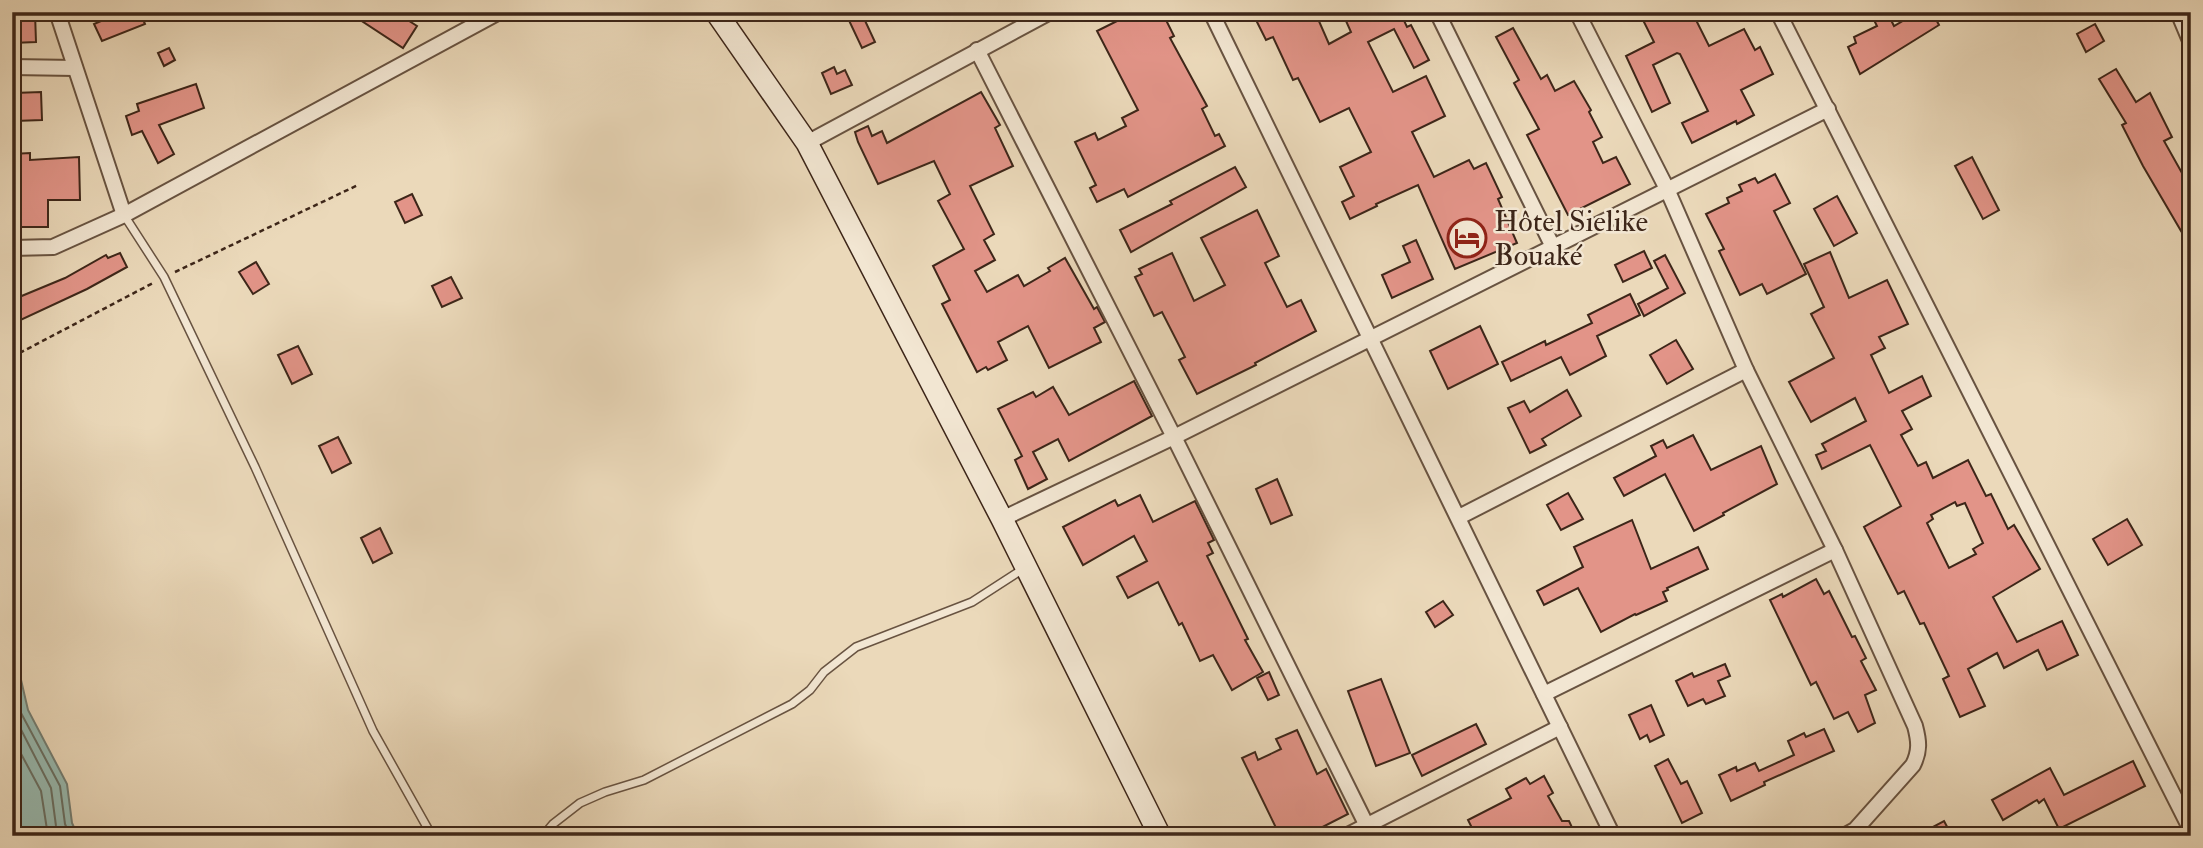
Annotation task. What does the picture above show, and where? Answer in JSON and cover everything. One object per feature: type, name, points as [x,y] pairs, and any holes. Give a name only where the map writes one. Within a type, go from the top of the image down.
[{"type":"street","points":[[57,12],[124,215]]},
{"type":"street","points":[[12,248],[53,247],[124,215],[499,12]]},
{"type":"street","points":[[716,12],[807,143],[1002,519],[1160,836]]},
{"type":"street","points":[[807,143],[1050,12]]},
{"type":"street","points":[[1211,12],[1613,836]]},
{"type":"street","points":[[1437,12],[1553,247]]},
{"type":"street","points":[[1577,12],[1667,189],[1746,370],[1835,550],[1915,726],[1919,744],[1913,765],[1852,834]]},
{"type":"street","points":[[1778,12],[2191,830]]},
{"type":"street","points":[[2178,12],[2191,43]]},
{"type":"street","points":[[977,50],[1174,437],[1367,826]]},
{"type":"street","points":[[12,67],[75,68]]},
{"type":"street","points":[[1002,519],[1174,437],[1828,108]]},
{"type":"street","points":[[1459,517],[1746,370]]},
{"type":"street","points":[[1544,694],[1835,550]]},
{"type":"street","points":[[1346,836],[1560,727]]},
{"type":"lane","points":[[124,215],[164,277],[255,467],[373,730],[432,836]]},
{"type":"lane","points":[[543,836],[553,824],[580,803],[644,780],[792,704],[810,690],[824,672],[856,647],[972,602],[1026,567]]},
{"type":"path","points":[[12,357],[164,277],[358,185]]},
{"type":"water","points":[[12,641],[28,710],[67,784],[72,823],[78,836],[12,836]]},
{"type":"building","points":[[122,12],[140,12],[145,24],[102,41],[94,24]]},
{"type":"building","points":[[348,12],[395,12],[417,26],[403,48]]},
{"type":"building","points":[[845,12],[861,12],[875,42],[862,48]]},
{"type":"building","points":[[1135,12],[1162,12],[1174,36],[1170,38],[1207,106],[1202,109],[1215,136],[1219,134],[1225,146],[1128,197],[1124,189],[1097,202],[1090,188],[1096,185],[1075,142],[1095,133],[1098,140],[1126,126],[1122,118],[1138,110],[1097,31]]},
{"type":"building","points":[[1252,12],[1315,12],[1329,44],[1351,32],[1342,12],[1400,12],[1407,27],[1411,25],[1429,60],[1414,68],[1394,29],[1368,42],[1393,92],[1426,76],[1445,116],[1412,132],[1434,177],[1469,160],[1474,169],[1486,163],[1502,197],[1498,199],[1517,243],[1455,269],[1418,185],[1350,219],[1342,202],[1354,196],[1340,167],[1371,152],[1349,108],[1320,122],[1298,78],[1293,80],[1273,37],[1266,40]]},
{"type":"building","points":[[1639,12],[1692,12],[1709,46],[1744,29],[1755,50],[1760,47],[1773,74],[1741,90],[1754,115],[1692,143],[1682,123],[1708,111],[1680,54],[1677,53],[1653,65],[1670,103],[1652,112],[1626,56],[1654,42]]},
{"type":"building","points":[[1870,12],[1887,12],[1894,26],[1918,12],[1932,12],[1939,25],[1860,74],[1848,47],[1856,43],[1854,37],[1877,26]]},
{"type":"building","points":[[35,13],[36,42],[12,43],[12,14]]},
{"type":"building","points":[[2095,24],[2104,41],[2086,52],[2077,34]]},
{"type":"building","points":[[1513,28],[1541,79],[1547,75],[1555,91],[1574,81],[1591,110],[1589,112],[1602,137],[1593,142],[1603,163],[1616,157],[1630,184],[1568,215],[1527,135],[1539,129],[1514,83],[1519,80],[1496,37]]},
{"type":"building","points":[[169,48],[175,60],[164,66],[158,53]]},
{"type":"building","points":[[834,67],[837,74],[845,70],[852,85],[831,94],[822,73]]},
{"type":"building","points":[[2116,69],[2136,102],[2150,93],[2172,137],[2164,141],[2191,189],[2191,248],[2143,166],[2122,125],[2126,123],[2099,79]]},
{"type":"building","points":[[196,84],[204,108],[159,125],[174,154],[158,163],[142,131],[132,135],[126,116],[139,111],[137,104]]},
{"type":"building","points":[[41,92],[42,120],[15,121],[14,93]]},
{"type":"building","points":[[981,92],[1000,125],[995,128],[1013,166],[970,186],[994,234],[984,240],[995,260],[975,271],[987,292],[1018,275],[1024,286],[1050,271],[1048,268],[1065,258],[1094,309],[1097,307],[1105,322],[1094,328],[1101,342],[1049,368],[1028,326],[998,342],[1007,360],[988,370],[986,367],[977,372],[942,304],[950,300],[933,266],[964,249],[938,201],[950,194],[934,161],[878,184],[855,132],[868,126],[872,136],[882,131],[887,143]]},
{"type":"building","points":[[30,153],[30,160],[79,157],[80,200],[48,200],[48,227],[12,227],[12,154]]},
{"type":"building","points":[[1972,157],[1999,210],[1983,219],[1955,166]]},
{"type":"building","points":[[1235,167],[1246,187],[1131,252],[1120,230],[1172,204],[1170,201]]},
{"type":"building","points":[[1775,174],[1790,203],[1774,211],[1806,274],[1767,294],[1762,284],[1740,295],[1719,251],[1724,249],[1706,214],[1729,203],[1727,198],[1742,191],[1739,185],[1755,178],[1758,183]]},
{"type":"building","points":[[412,194],[422,215],[405,223],[395,202]]},
{"type":"building","points":[[1837,196],[1857,233],[1834,246],[1814,209]]},
{"type":"building","points":[[1257,210],[1279,256],[1265,263],[1287,307],[1301,300],[1316,331],[1197,394],[1179,360],[1185,357],[1162,312],[1154,316],[1135,277],[1142,274],[1139,269],[1172,253],[1194,301],[1225,285],[1201,238]]},
{"type":"building","points":[[1416,240],[1433,279],[1392,298],[1382,275],[1410,262],[1403,246]]},
{"type":"building","points":[[1644,251],[1652,268],[1623,282],[1615,265]]},
{"type":"building","points":[[1830,252],[1849,298],[1887,280],[1908,324],[1879,337],[1885,348],[1871,355],[1889,393],[1922,376],[1931,396],[1902,411],[1912,429],[1901,435],[1918,466],[1926,462],[1933,478],[1968,460],[1986,496],[1991,494],[2008,529],[2014,525],[2040,569],[1993,597],[2017,642],[2062,621],[2078,655],[2047,670],[2038,650],[2004,668],[1997,653],[1968,669],[1985,706],[1960,717],[1943,679],[1949,676],[1924,623],[1920,624],[1904,591],[1898,594],[1864,527],[1901,506],[1870,445],[1822,469],[1816,455],[1826,451],[1822,444],[1866,421],[1855,398],[1811,422],[1789,382],[1834,358],[1811,314],[1824,307],[1804,264]],"holes":[[[1955,502],[1957,506],[1965,503],[1983,543],[1973,549],[1976,554],[1949,568],[1927,523],[1933,519],[1931,515]]]},
{"type":"building","points":[[120,253],[127,267],[12,324],[12,300],[65,278],[106,255],[108,258]]},
{"type":"building","points":[[1665,255],[1685,293],[1644,316],[1638,304],[1668,288],[1654,261]]},
{"type":"building","points":[[256,262],[269,284],[253,294],[239,272]]},
{"type":"building","points":[[451,277],[462,298],[442,307],[432,286]]},
{"type":"building","points":[[1630,294],[1640,315],[1597,336],[1606,356],[1570,375],[1561,357],[1511,381],[1502,362],[1545,341],[1546,345],[1592,323],[1588,315]]},
{"type":"building","points":[[1480,326],[1498,364],[1448,389],[1430,351]]},
{"type":"building","points":[[1676,340],[1693,369],[1667,384],[1650,355]]},
{"type":"building","points":[[298,346],[312,374],[292,384],[278,355]]},
{"type":"building","points":[[1134,381],[1152,416],[1069,461],[1058,439],[1033,452],[1047,479],[1028,489],[1015,460],[1022,456],[998,409],[1033,392],[1036,397],[1053,387],[1069,415]]},
{"type":"building","points":[[1567,390],[1581,416],[1542,439],[1546,445],[1530,453],[1508,408],[1524,401],[1530,412]]},
{"type":"building","points":[[1693,435],[1711,470],[1761,446],[1777,484],[1694,531],[1665,474],[1624,496],[1614,478],[1656,456],[1651,446],[1663,440],[1667,448]]},
{"type":"building","points":[[338,437],[351,463],[332,473],[319,446]]},
{"type":"building","points":[[1277,479],[1292,515],[1271,524],[1256,489]]},
{"type":"building","points":[[1568,493],[1583,519],[1561,530],[1547,505]]},
{"type":"building","points":[[1140,495],[1153,522],[1195,501],[1214,540],[1208,543],[1213,553],[1207,556],[1248,639],[1245,640],[1263,672],[1232,690],[1213,655],[1200,661],[1158,582],[1128,598],[1117,577],[1147,561],[1134,536],[1083,565],[1063,527],[1115,500],[1118,506]]},
{"type":"building","points":[[2127,519],[2142,545],[2108,565],[2093,539]]},
{"type":"building","points":[[1632,520],[1651,569],[1698,547],[1708,569],[1667,588],[1668,590],[1663,592],[1667,601],[1601,632],[1578,588],[1544,605],[1537,591],[1583,567],[1574,547]]},
{"type":"building","points":[[380,528],[392,553],[373,563],[361,538]]},
{"type":"building","points":[[1816,579],[1824,594],[1829,591],[1852,637],[1855,636],[1866,658],[1861,661],[1876,690],[1865,695],[1875,723],[1858,732],[1848,712],[1834,719],[1816,682],[1811,685],[1770,600],[1782,594],[1783,597]]},
{"type":"building","points":[[1443,601],[1453,615],[1435,627],[1426,612]]},
{"type":"building","points":[[1725,664],[1730,676],[1718,681],[1725,696],[1706,704],[1703,699],[1688,706],[1676,681],[1692,673],[1694,677]]},
{"type":"building","points":[[1269,672],[1279,695],[1268,700],[1257,678]]},
{"type":"building","points":[[1381,679],[1410,753],[1376,766],[1348,691]]},
{"type":"building","points":[[1651,705],[1664,735],[1650,742],[1647,735],[1640,739],[1629,715]]},
{"type":"building","points":[[1476,724],[1486,744],[1422,776],[1412,755]]},
{"type":"building","points":[[1824,729],[1834,751],[1764,782],[1765,785],[1731,801],[1719,775],[1736,767],[1737,771],[1755,763],[1759,771],[1794,755],[1788,741],[1804,733],[1806,737]]},
{"type":"building","points":[[1297,730],[1317,774],[1326,769],[1348,814],[1305,836],[1280,836],[1242,758],[1255,752],[1258,760],[1281,749],[1276,739]]},
{"type":"building","points":[[1668,759],[1681,784],[1687,781],[1702,813],[1682,823],[1655,766]]},
{"type":"building","points":[[2133,761],[2145,786],[2059,829],[2044,799],[2039,803],[2037,800],[2003,820],[1992,800],[2050,768],[2064,795]]},
{"type":"building","points":[[1544,776],[1553,793],[1548,796],[1562,821],[1569,821],[1576,836],[1476,836],[1468,820],[1511,798],[1506,789],[1526,778],[1530,784]]},
{"type":"building","points":[[1944,821],[1952,836],[1916,836]]},
{"type":"place","name":"Hôtel Sielike Bouaké","points":[[1467,238]]}]
